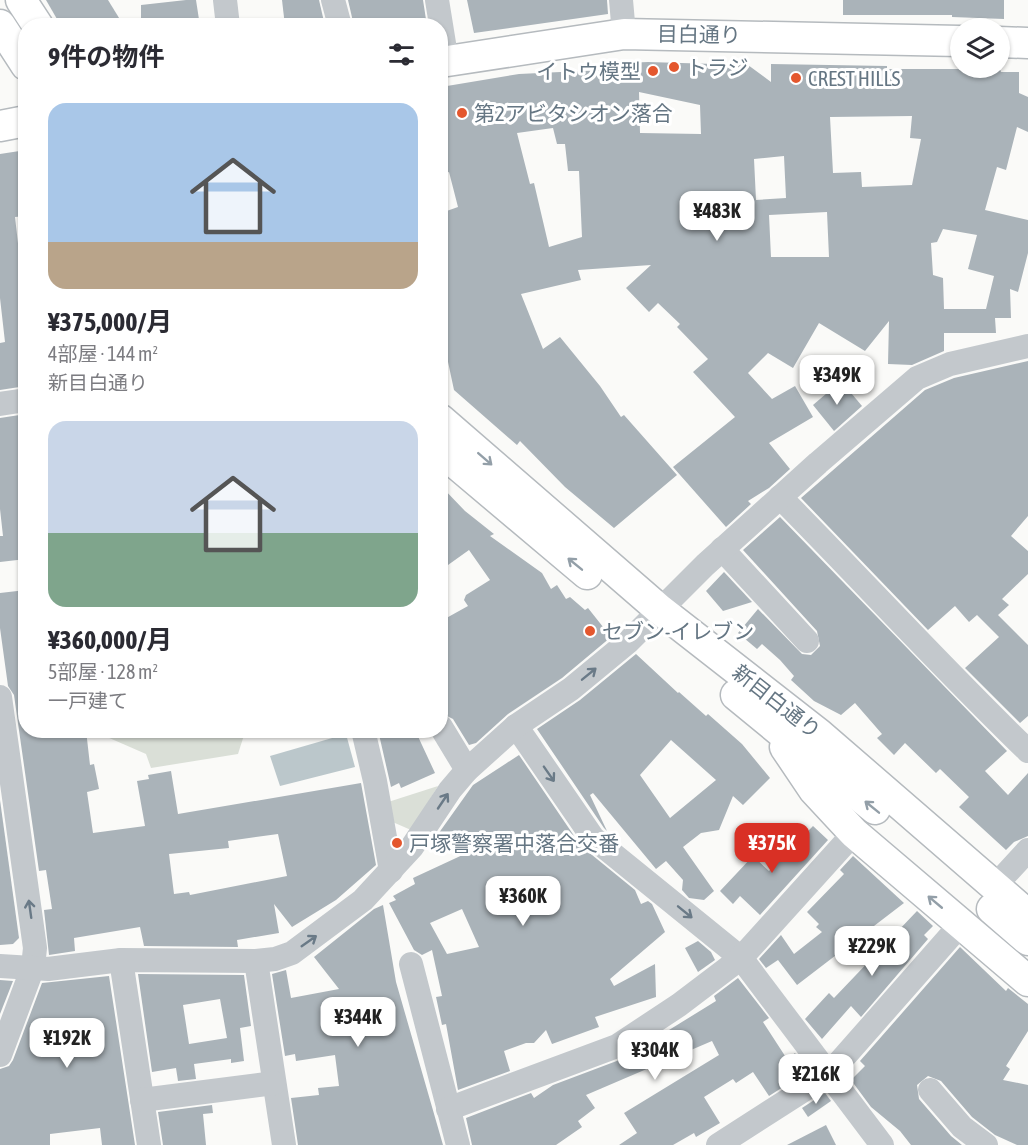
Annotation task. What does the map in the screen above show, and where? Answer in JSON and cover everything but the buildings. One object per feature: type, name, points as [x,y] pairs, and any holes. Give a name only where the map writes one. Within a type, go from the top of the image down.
[{"type":"main road","points":[[21,0],[33,18]]},
{"type":"main road","points":[[0,25],[18,53]]},
{"type":"main road","name":"目白通り","points":[[448,61],[624,34],[950,41]]},
{"type":"main road","points":[[1010,42],[1028,43]]},
{"type":"main road","points":[[0,126],[18,123]]},
{"type":"main road","name":"新目白通り","points":[[448,426],[768,721],[1028,940]]},
{"type":"main road","name":"新目白通り","points":[[448,456],[654,616],[819,734],[1028,915]]},
{"type":"main road","points":[[768,721],[814,790],[854,833],[1028,981]]},
{"type":"main road","points":[[819,734],[865,759],[1028,895]]},
{"type":"street","points":[[225,0],[227,18]]},
{"type":"street","points":[[333,0],[338,18]]},
{"type":"street","points":[[437,0],[439,18]]},
{"type":"street","points":[[621,0],[624,34]]},
{"type":"street","points":[[0,966],[48,969],[121,960],[256,961],[276,959],[292,953],[363,900],[391,872],[468,770],[516,726],[571,689],[654,616],[780,496],[917,378],[950,364],[1028,346]]},
{"type":"street","points":[[0,404],[18,401]]},
{"type":"street","points":[[780,496],[889,608],[946,672],[1028,751]]},
{"type":"street","points":[[722,549],[807,641]]},
{"type":"street","points":[[0,1055],[33,967],[35,948],[1,707]]},
{"type":"street","points":[[516,726],[593,838],[741,958],[882,1145]]},
{"type":"street","points":[[365,738],[391,872]]},
{"type":"street","points":[[448,738],[468,770]]},
{"type":"street","points":[[447,1109],[617,1046],[680,1005],[741,958],[854,833]]},
{"type":"street","points":[[1005,875],[1028,850]]},
{"type":"street","points":[[718,1145],[829,1074],[961,924]]},
{"type":"street","points":[[121,960],[149,1145]]},
{"type":"street","points":[[256,961],[284,1145]]},
{"type":"street","points":[[411,964],[458,1145]]},
{"type":"street","points":[[142,1100],[274,1083]]},
{"type":"street","points":[[930,1090],[962,1127],[986,1145]]},
{"type":"shaded area","points":[[109,738],[243,738],[238,754],[151,768],[146,754]]},
{"type":"shaded area","points":[[332,738],[347,738],[355,767],[280,786],[270,756]]},
{"type":"shaded area","points":[[438,786],[411,830],[388,820],[385,803]]},
{"type":"place","name":"トラジ","points":[[674,67]]},
{"type":"place","name":"イトウ模型","points":[[653,71]]},
{"type":"place","name":"CREST HILLS","points":[[796,78]]},
{"type":"place","name":"第2アビタシオン落合","points":[[462,113]]},
{"type":"place","name":"セブン-イレブン","points":[[590,631]]},
{"type":"place","name":"戸塚警察署中落合交番","points":[[397,843]]}]
